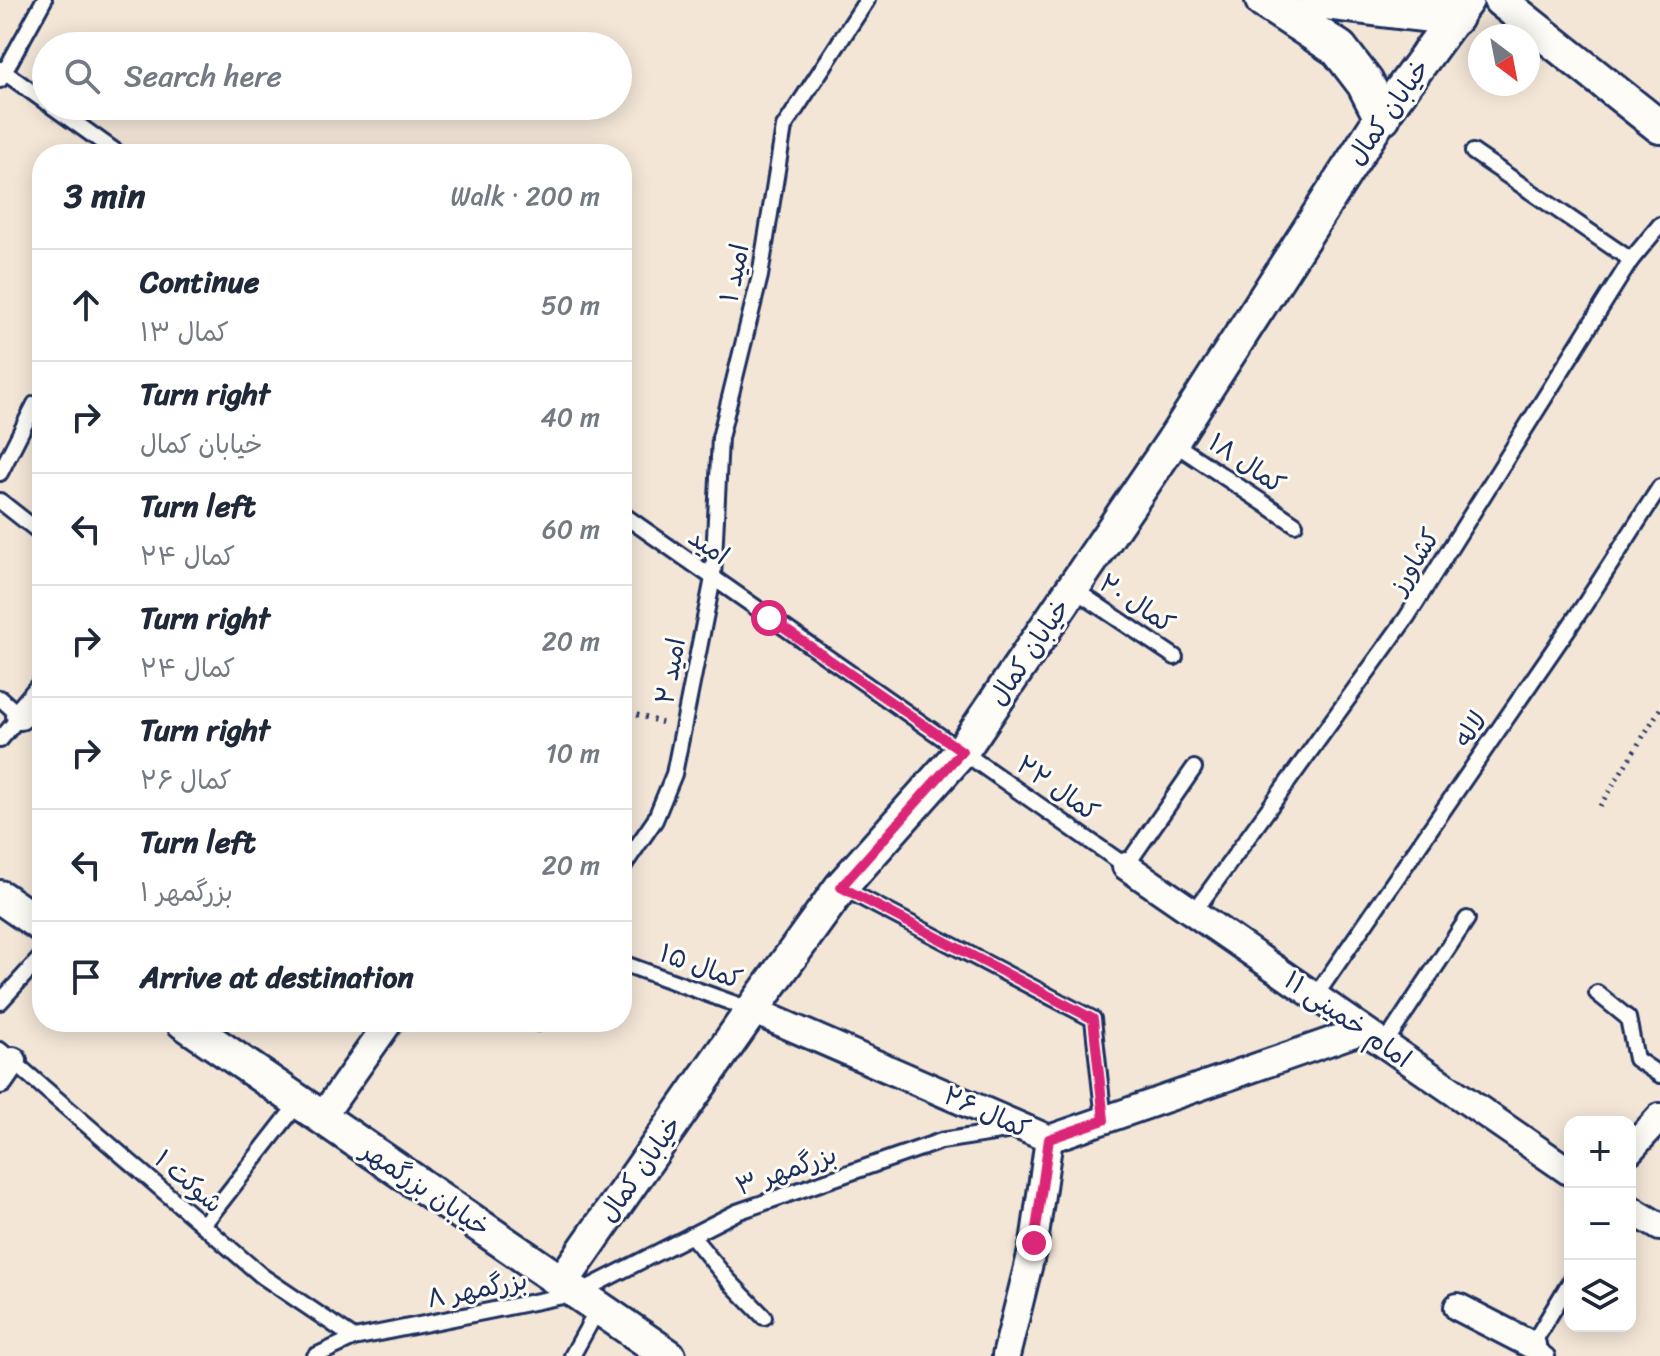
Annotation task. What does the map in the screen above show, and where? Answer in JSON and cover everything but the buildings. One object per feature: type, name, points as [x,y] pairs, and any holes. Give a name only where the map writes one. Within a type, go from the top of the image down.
[{"type":"main road","points":[[1264,0],[1339,49],[1365,83],[1382,116]]},
{"type":"main road","points":[[1316,0],[1460,8]]},
{"type":"street","points":[[1500,0],[1660,127]]},
{"type":"street","name":"خیابان کمال","points":[[580,1294],[752,1010],[841,887],[962,751],[1172,442],[1382,116],[1460,8]]},
{"type":"street","points":[[20,716],[32,702]]},
{"type":"street","name":"امام خمینی ۱۱","points":[[1126,866],[1564,1168]]},
{"type":"street","points":[[0,897],[32,919]]},
{"type":"street","name":"کمال ۲۶","points":[[752,1010],[1049,1139],[1373,1038]]},
{"type":"street","name":"خیابان بزرگمهر","points":[[197,1032],[669,1356]]},
{"type":"street","points":[[310,1110],[380,1032]]},
{"type":"street","points":[[1636,1143],[1660,1117]]},
{"type":"street","points":[[1006,1356],[1034,1243],[1049,1139]]},
{"type":"street","points":[[1636,1213],[1660,1227]]},
{"type":"street","points":[[1458,1307],[1539,1350]]},
{"type":"lane","points":[[32,93],[2,74],[44,0]]},
{"type":"lane","name":"امید ۱","points":[[713,578],[720,438],[760,276],[784,127],[867,0]]},
{"type":"lane","points":[[72,120],[105,144]]},
{"type":"lane","points":[[1473,152],[1631,260]]},
{"type":"lane","name":"کشاورز","points":[[1194,912],[1407,617],[1631,260],[1660,225]]},
{"type":"lane","points":[[0,473],[32,410]]},
{"type":"lane","name":"کمال ۱۸","points":[[1172,442],[1295,524]]},
{"type":"lane","name":"لاله","points":[[1316,995],[1585,604],[1660,487]]},
{"type":"lane","points":[[0,501],[32,526]]},
{"type":"lane","name":"امید","points":[[632,521],[962,751]]},
{"type":"lane","name":"امید ۲","points":[[632,853],[655,820],[674,774],[713,578]]},
{"type":"lane","name":"کمال ۲۰","points":[[1072,588],[1175,657]]},
{"type":"lane","points":[[0,698],[20,716],[0,740]]},
{"type":"lane","name":"کمال ۲۲","points":[[962,751],[1126,866]]},
{"type":"lane","points":[[1126,866],[1194,768]]},
{"type":"lane","points":[[841,887],[1093,1019],[1104,1120]]},
{"type":"lane","points":[[1373,1038],[1467,919]]},
{"type":"lane","name":"کمال ۱۵","points":[[632,966],[752,1010]]},
{"type":"lane","points":[[0,1002],[32,967]]},
{"type":"lane","points":[[1597,993],[1628,1018],[1636,1059],[1660,1075]]},
{"type":"lane","name":"شوکت ۱","points":[[4,1064],[262,1276],[354,1338]]},
{"type":"lane","points":[[203,1225],[310,1110]]},
{"type":"lane","name":"بزرگمهر ۳","points":[[580,1294],[737,1212],[941,1141],[1023,1128]]},
{"type":"lane","points":[[691,1235],[764,1317]]},
{"type":"lane","points":[[572,1356],[580,1294]]},
{"type":"lane","name":"بزرگمهر ۸","points":[[315,1356],[354,1338],[580,1294]]},
{"type":"lane","points":[[1539,1350],[1564,1295]]},
{"type":"path","points":[[1600,806],[1660,709]]},
{"type":"path","points":[[632,713],[683,729]]},
{"type":"route","points":[[769,618],[962,751],[841,887],[1093,1019],[1104,1120],[1049,1139],[1034,1243]]}]
